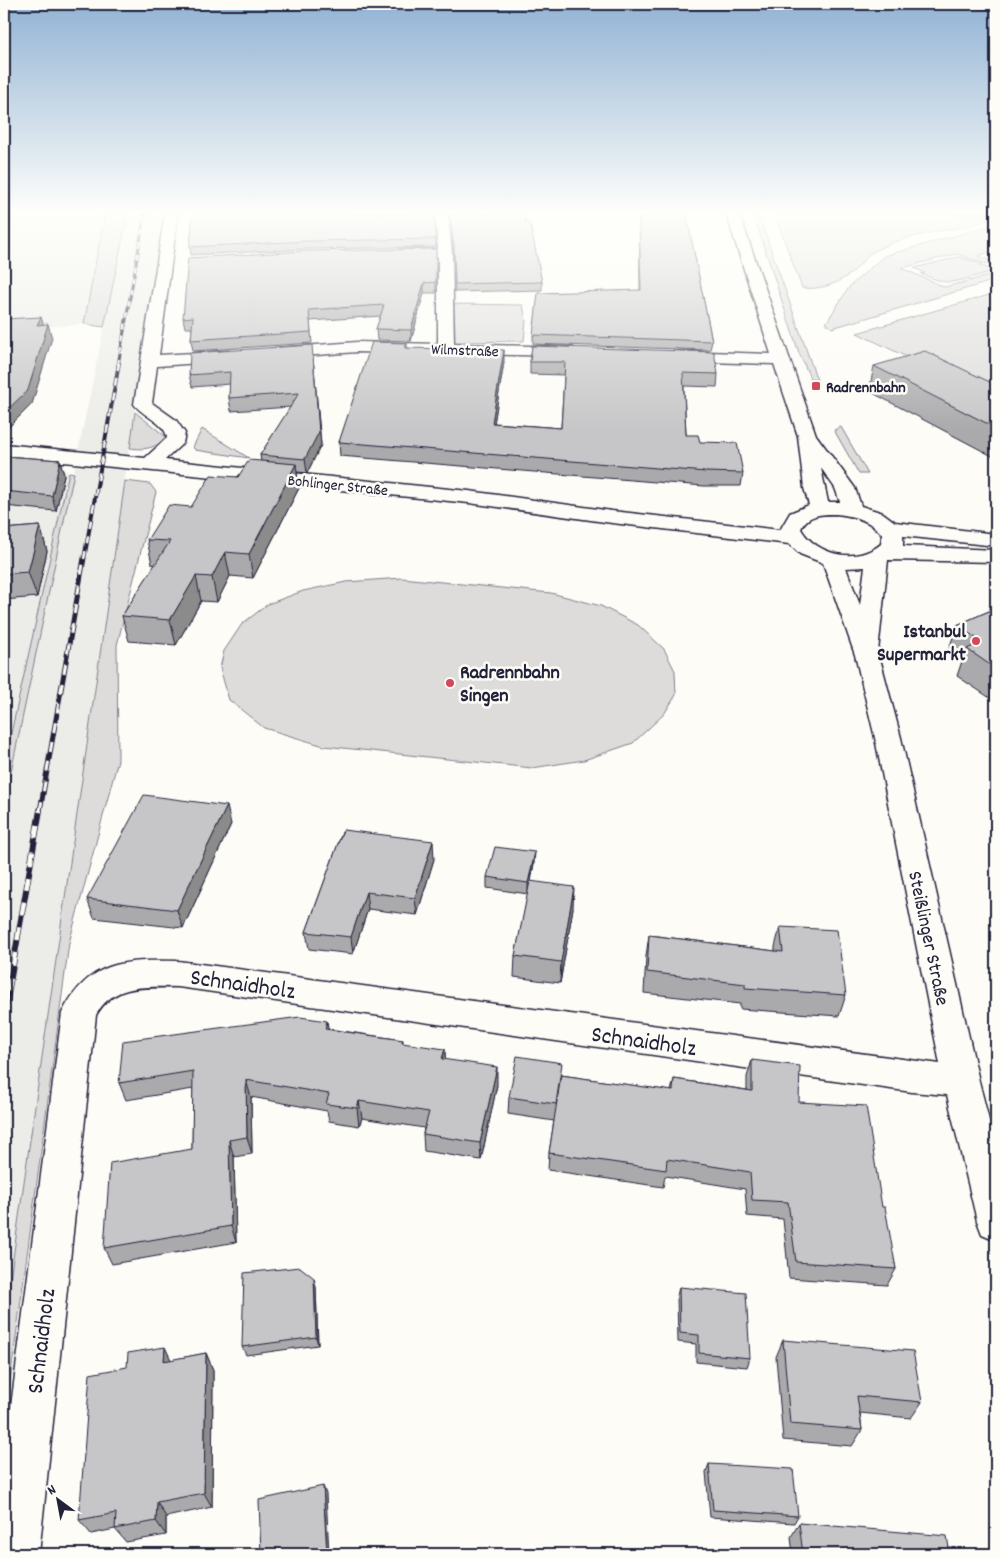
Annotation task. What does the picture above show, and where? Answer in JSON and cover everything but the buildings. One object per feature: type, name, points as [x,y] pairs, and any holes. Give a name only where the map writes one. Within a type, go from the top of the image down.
[{"type":"street","points":[[150,464],[176,439],[177,433],[174,428],[143,404],[165,286]]},
{"type":"street","points":[[445,286],[446,348]]},
{"type":"street","points":[[756,286],[807,436],[814,488],[820,508]]},
{"type":"street","name":"Wilmstraße","points":[[260,354],[357,347],[580,352]]},
{"type":"street","points":[[150,361],[240,355]]},
{"type":"street","points":[[666,355],[781,359]]},
{"type":"street","points":[[807,436],[845,488],[852,510]]},
{"type":"street","name":"Bohlinger Straße","points":[[4,450],[469,497],[612,517],[793,529]]},
{"type":"street","points":[[996,540],[889,528],[874,517],[852,510],[820,508],[803,513],[793,529],[808,550],[832,559],[863,560],[882,555],[996,556]]},
{"type":"street","name":"Steißlinger Straße","points":[[867,655],[882,555],[894,540],[889,528]]},
{"type":"street","name":"Steißlinger Straße","points":[[832,559],[867,655],[888,738],[962,1080],[996,1221]]},
{"type":"street","name":"Schnaidholz","points":[[15,1554],[79,1013],[92,993],[111,980],[137,974],[178,974],[912,1077],[962,1080]]},
{"type":"shaded area","points":[[4,286],[91,286],[84,324],[4,330]]},
{"type":"shaded area","points":[[91,286],[113,286],[104,327],[84,324]]},
{"type":"shaded area","points":[[113,286],[153,286],[4,1322],[4,805]]},
{"type":"shaded area","points":[[777,286],[784,286],[817,380],[811,380],[799,353]]},
{"type":"shaded area","points":[[801,286],[828,286],[815,288],[802,288]]},
{"type":"shaded area","points":[[850,286],[977,286],[832,328],[826,323]]},
{"type":"shaded area","points":[[996,293],[996,400],[857,333]]},
{"type":"shaded area","points":[[451,304],[523,305],[526,320],[524,341],[451,342]]},
{"type":"shaded area","points":[[135,412],[165,436],[158,444],[145,449],[130,448]]},
{"type":"shaded area","points":[[841,427],[868,474],[859,474],[834,430]]},
{"type":"shaded area","points":[[202,429],[249,458],[195,450],[193,447]]},
{"type":"shaded area","points":[[4,461],[69,472],[4,765]]},
{"type":"shaded area","points":[[69,472],[74,473],[4,805],[4,765]]},
{"type":"shaded area","points":[[125,481],[150,484],[156,492],[117,645],[118,760],[69,943],[4,1426],[4,1321]]},
{"type":"shaded area","name":"Radrennbahn Singen","points":[[402,578],[551,593],[601,606],[638,625],[664,649],[675,671],[676,695],[664,714],[633,743],[584,760],[532,768],[324,746],[264,728],[229,700],[220,668],[224,651],[242,624],[268,604],[303,591],[346,582]]},
{"type":"railway","points":[[118,365],[132,286]]},
{"type":"railway","points":[[84,559],[119,363]]},
{"type":"railway","points":[[40,811],[84,558]]},
{"type":"railway","points":[[4,1017],[40,810]]},
{"type":"place","name":"Radrennbahn","points":[[816,386]]},
{"type":"place","name":"Istanbul Supermarkt","points":[[976,641]]},
{"type":"place","name":"Radrennbahn Singen","points":[[450,683]]}]
